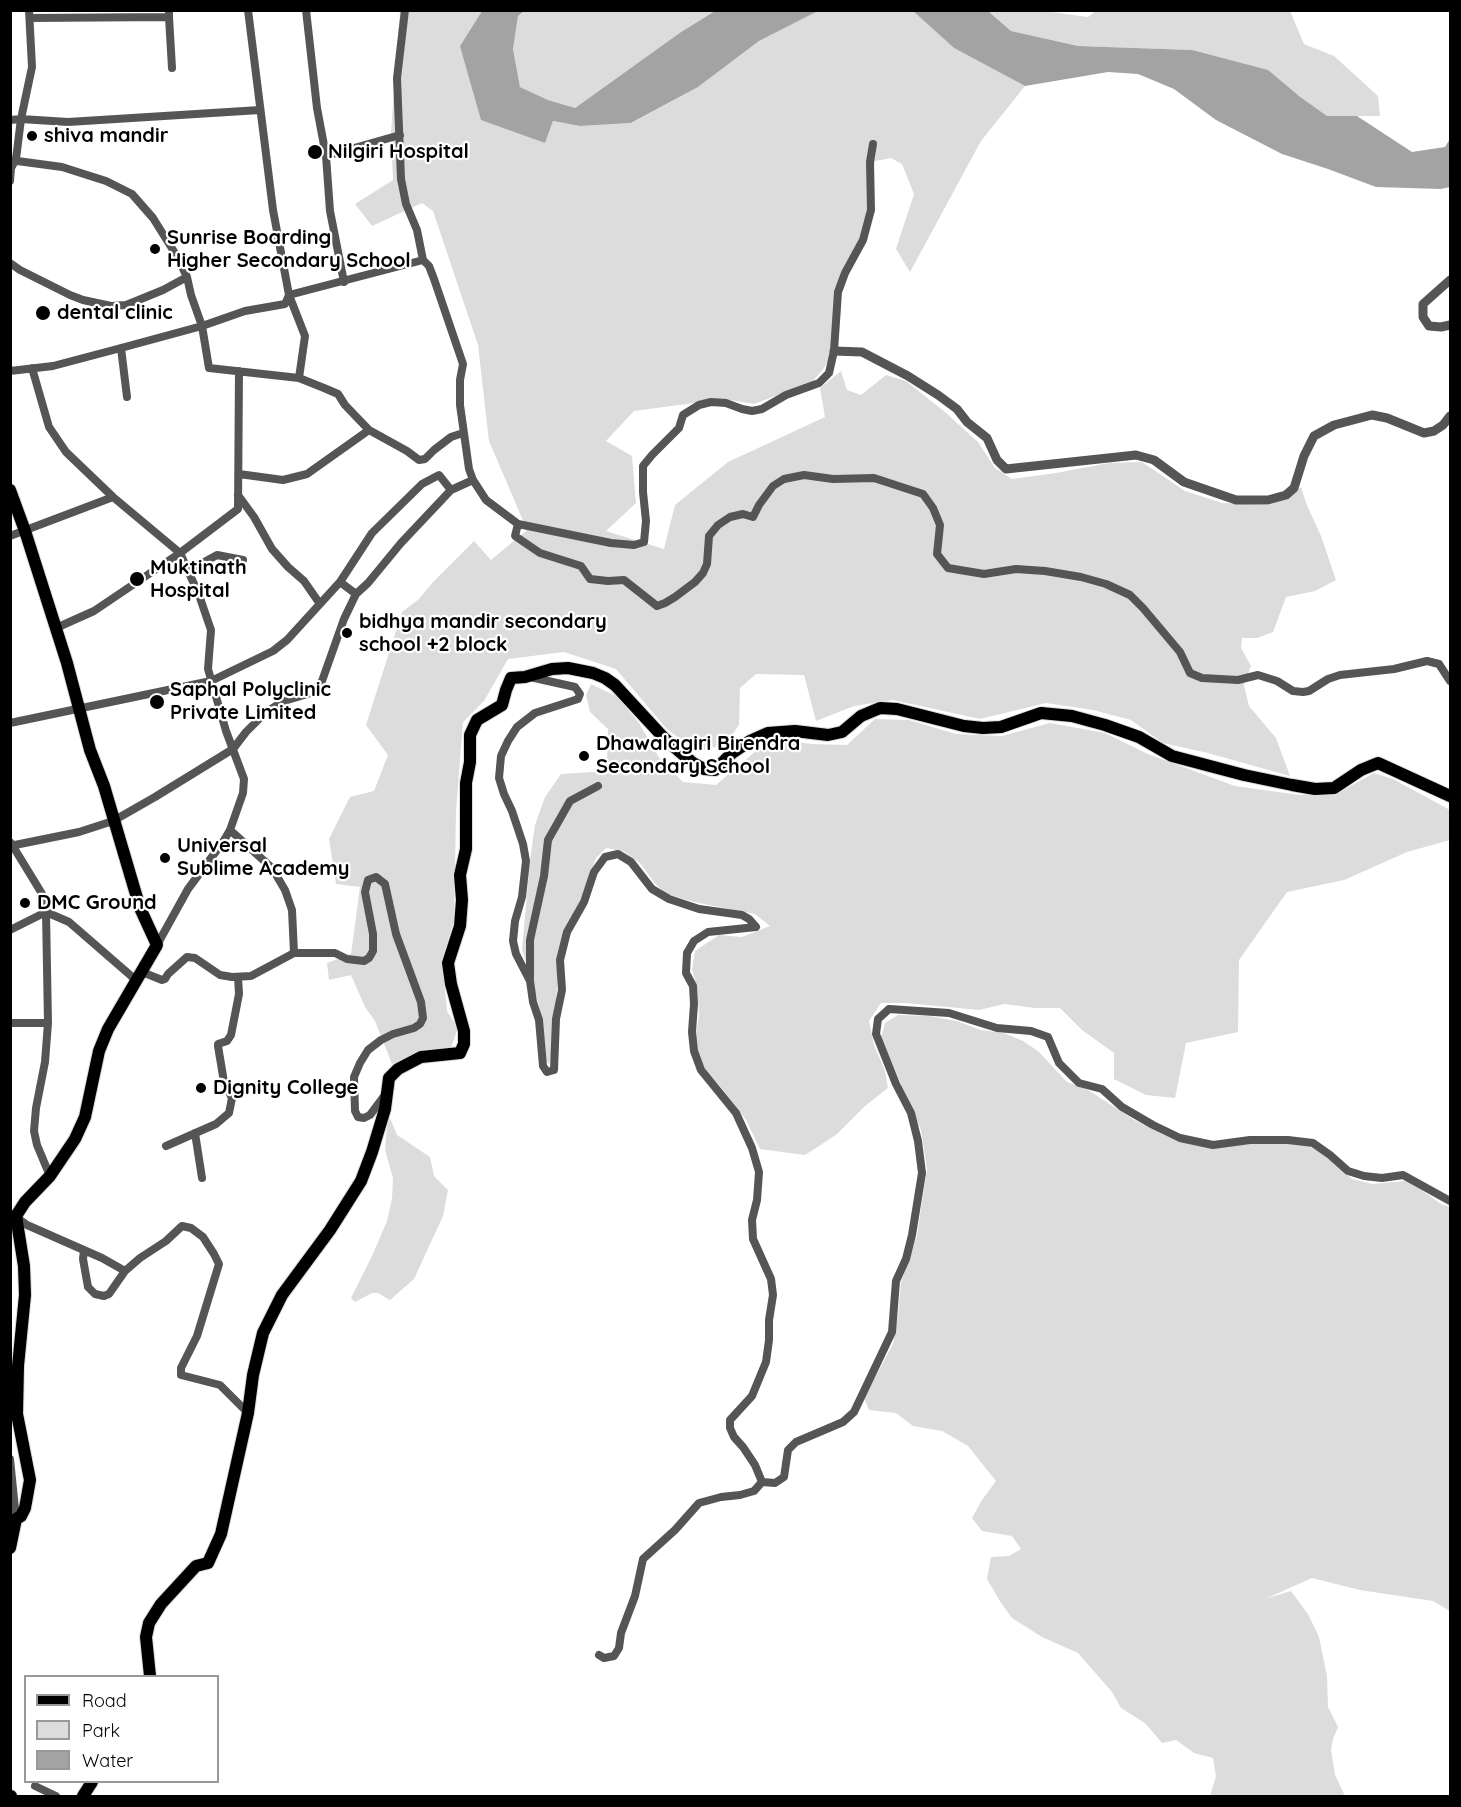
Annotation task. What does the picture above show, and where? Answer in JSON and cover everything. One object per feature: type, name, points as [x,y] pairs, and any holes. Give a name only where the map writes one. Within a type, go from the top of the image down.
[{"type":"main road","points":[[10,490],[67,663],[90,750],[104,786],[140,908],[157,945],[108,1029],[99,1051],[85,1117],[79,1131],[66,1155],[25,1202],[16,1216],[25,1287],[18,1366],[17,1414],[30,1480],[25,1508],[21,1516],[16,1519],[11,1542]]},
{"type":"main road","points":[[150,1675],[146,1637],[149,1623],[161,1604],[196,1566],[208,1563],[221,1534],[263,1333],[282,1295],[330,1230],[361,1180],[385,1109],[389,1078],[398,1069],[421,1057],[460,1053],[464,1044],[464,1031],[451,984],[448,963],[460,927],[462,900],[460,875],[465,849],[465,783],[470,762],[470,735],[477,720],[502,705],[511,678],[552,669],[568,669],[605,678],[615,685],[664,738],[693,763],[704,769],[715,770],[732,753],[768,733],[795,730],[828,735],[842,732],[861,716],[880,708],[897,709],[964,726],[983,728],[1001,727],[1041,713],[1072,716],[1105,725],[1139,737],[1172,756],[1273,781],[1314,789],[1334,788],[1361,770],[1378,763],[1450,796]]},
{"type":"main road","points":[[82,1797],[91,1783]]},
{"type":"street","points":[[248,10],[273,210],[289,295],[305,336],[299,378]]},
{"type":"street","points":[[306,10],[317,108],[326,156],[330,211],[344,282]]},
{"type":"street","points":[[405,10],[397,78],[401,179],[406,204],[417,230],[423,261],[429,266],[463,364],[460,380],[463,433],[469,469],[486,500],[518,524],[611,543],[634,545],[644,542],[646,521],[643,492],[644,466],[679,429],[683,415],[699,405],[711,402],[726,403],[742,410],[762,409],[786,395],[819,383],[829,373],[834,351],[837,292],[863,240],[871,210],[870,162],[873,144]]},
{"type":"street","points":[[10,181],[32,67],[29,14],[169,14],[172,69]]},
{"type":"street","points":[[10,120],[21,118],[68,122],[260,110]]},
{"type":"street","points":[[326,156],[400,135]]},
{"type":"street","points":[[13,159],[62,167],[105,181],[132,194],[153,218],[187,277],[202,326],[209,368],[299,378],[338,394],[345,405],[369,430],[419,460],[425,459],[451,437],[463,433]]},
{"type":"street","points":[[289,295],[423,261]]},
{"type":"street","points":[[10,263],[70,296],[111,306],[136,302],[187,277]]},
{"type":"street","points":[[1450,280],[1423,304],[1423,317],[1429,326],[1450,325]]},
{"type":"street","points":[[10,371],[53,366],[202,326],[244,311],[285,304],[289,295]]},
{"type":"street","points":[[121,348],[127,398]]},
{"type":"street","points":[[834,351],[862,352],[938,394],[987,438],[997,460],[1006,469],[1136,454],[1154,460],[1184,482],[1236,500],[1268,500],[1286,495],[1294,488],[1304,456],[1314,436],[1334,425],[1372,415],[1387,418],[1424,433],[1434,431],[1450,416]]},
{"type":"street","points":[[32,368],[49,427],[66,452],[113,497],[180,553],[211,630],[208,669],[244,779],[243,793],[230,830],[188,889],[157,945]]},
{"type":"street","points":[[56,628],[94,611],[180,553],[238,509],[239,371]]},
{"type":"street","points":[[239,474],[283,480],[307,474],[369,430]]},
{"type":"street","points":[[10,723],[211,681],[273,651],[287,640],[340,582],[372,533],[422,484],[439,475],[452,490]]},
{"type":"street","points":[[518,524],[515,536],[540,553],[581,566],[590,579],[624,580],[657,606],[675,597],[703,573],[707,564],[709,536],[718,525],[730,517],[743,514],[753,517],[774,486],[784,479],[804,475],[833,479],[874,478],[924,494],[940,525],[937,554],[948,568],[984,574],[1016,568],[1046,571],[1106,584],[1130,595],[1180,652],[1190,673],[1202,678],[1238,680],[1258,675],[1277,681],[1293,691],[1303,693],[1340,675],[1394,669],[1427,661],[1438,664],[1450,681]]},
{"type":"street","points":[[50,1176],[34,1131],[36,1107],[45,1062],[49,1005],[46,912],[44,897],[11,845],[79,832],[113,821],[233,749],[265,713],[284,701],[311,693],[322,681],[344,619],[356,594],[452,490],[473,480]]},
{"type":"street","points":[[238,495],[254,517],[272,549],[304,581],[320,604]]},
{"type":"street","points":[[10,536],[113,497]]},
{"type":"street","points":[[188,571],[217,555],[243,560]]},
{"type":"street","points":[[340,582],[356,594]]},
{"type":"street","points":[[525,676],[575,687],[580,694],[578,699],[535,713],[517,727],[501,756],[499,778],[519,829],[526,861],[522,897],[515,921],[513,941],[516,954],[530,981]]},
{"type":"street","points":[[598,786],[570,801],[548,840],[544,876],[530,940],[530,981],[539,1020],[543,1066],[547,1072],[554,1070],[556,1019],[562,990],[560,960],[567,932],[584,902],[594,872],[605,857],[618,855],[631,862],[652,889],[669,899],[699,909],[742,915],[756,927],[708,932],[694,941],[687,953],[687,973],[693,986],[694,1051],[701,1070],[736,1113],[752,1148],[759,1172],[752,1230],[753,1239],[771,1279],[773,1295],[769,1340],[766,1362],[752,1396],[730,1419],[730,1428],[755,1465],[762,1482]]},
{"type":"street","points":[[230,830],[272,868],[285,890],[292,910],[294,953]]},
{"type":"street","points":[[46,912],[69,922],[139,977],[165,979],[187,957],[195,958],[220,975],[251,976],[294,953],[335,953],[347,959],[364,961],[369,958],[373,951],[373,934],[365,892],[368,880],[376,877],[385,884],[396,934],[421,1002],[423,1018],[414,1028],[381,1040],[368,1050],[360,1063],[354,1077],[355,1111],[358,1117],[364,1118],[370,1115],[385,1095]]},
{"type":"street","points":[[10,930],[46,912]]},
{"type":"street","points":[[166,1146],[216,1124],[229,1113],[232,1098],[225,1082],[218,1044],[227,1041],[231,1035],[239,994],[238,977]]},
{"type":"street","points":[[762,1482],[775,1483],[784,1477],[788,1450],[796,1442],[843,1422],[854,1412],[892,1332],[897,1281],[912,1235],[922,1173],[918,1141],[911,1113],[896,1084],[876,1034],[878,1019],[889,1009],[949,1013],[997,1028],[1031,1031],[1048,1037],[1059,1063],[1079,1083],[1102,1089],[1122,1107],[1180,1138],[1213,1145],[1251,1140],[1313,1143],[1348,1171],[1382,1178],[1403,1175],[1450,1201]]},
{"type":"street","points":[[10,1023],[48,1023]]},
{"type":"street","points":[[195,1133],[202,1178]]},
{"type":"street","points":[[16,1216],[27,1225],[84,1250],[124,1271]]},
{"type":"street","points":[[84,1250],[83,1259],[88,1287],[95,1294],[104,1296],[109,1294],[124,1271],[166,1241],[182,1226],[191,1228],[202,1237],[219,1264],[197,1336],[181,1368],[182,1375],[220,1385],[248,1413]]},
{"type":"street","points":[[10,1459],[16,1519]]},
{"type":"street","points":[[599,1655],[604,1658],[614,1656],[619,1648],[644,1559],[699,1503],[754,1491],[762,1482]]},
{"type":"street","points":[[35,1786],[56,1797]]},
{"type":"green space","points":[[1097,10],[1334,11],[1290,11],[1304,44],[1334,56],[1378,96],[1380,116],[1327,116],[1299,96],[1192,50],[1078,46],[1011,31],[988,11],[1051,11],[1088,17]]},
{"type":"green space","points":[[400,11],[482,11],[460,46],[525,135],[545,143],[553,121],[580,126],[632,123],[698,87],[759,41],[818,11],[913,11],[954,48],[1025,86],[981,141],[910,272],[896,249],[914,194],[902,164],[891,158],[875,161],[872,210],[839,293],[838,341],[824,368],[812,382],[754,404],[724,399],[634,411],[606,441],[632,456],[636,503],[606,531],[664,549],[675,505],[728,462],[825,417],[820,388],[841,371],[847,390],[861,395],[886,375],[906,381],[978,442],[995,468],[1012,479],[1109,463],[1142,462],[1185,491],[1222,503],[1269,505],[1287,498],[1301,487],[1336,580],[1315,591],[1286,597],[1273,632],[1257,638],[1242,638],[1241,648],[1251,666],[1244,685],[1249,706],[1276,738],[1290,776],[1163,743],[1131,720],[1093,710],[1046,703],[980,719],[893,700],[854,706],[816,721],[804,675],[756,674],[740,688],[739,725],[726,744],[696,752],[666,728],[616,669],[564,652],[508,659],[484,701],[463,722],[456,811],[454,921],[442,959],[447,1011],[458,1028],[450,1050],[425,1049],[392,1064],[375,1021],[365,1007],[351,975],[329,980],[327,963],[351,954],[360,887],[336,884],[329,839],[350,797],[374,791],[388,755],[366,725],[402,612],[419,599],[474,541],[491,560],[527,530],[489,441],[478,345],[433,211],[422,203],[372,226],[355,204],[393,180],[391,132]]},
{"type":"green space","points":[[524,11],[715,11],[681,32],[575,108],[548,100],[520,87],[513,49],[518,16]]},
{"type":"green space","points":[[591,684],[618,697],[639,723],[660,759],[683,782],[716,785],[764,744],[789,741],[847,745],[875,719],[909,720],[956,734],[1002,736],[1050,723],[1105,733],[1148,754],[1235,786],[1300,795],[1336,794],[1374,773],[1393,779],[1450,810],[1450,840],[1407,852],[1344,880],[1287,892],[1239,960],[1238,1032],[1186,1043],[1175,1098],[1146,1095],[1114,1079],[1114,1053],[1082,1030],[1060,1008],[1004,1004],[979,1010],[881,1003],[869,1021],[888,1088],[865,1106],[836,1135],[805,1155],[760,1149],[746,1120],[705,1069],[698,1053],[697,987],[692,969],[695,951],[719,935],[742,937],[770,926],[755,914],[694,902],[667,894],[656,885],[641,864],[623,851],[606,848],[596,858],[578,906],[564,931],[558,951],[552,1054],[549,1065],[545,1058],[539,1005],[522,949],[530,861],[535,825],[545,797],[561,774],[594,772],[607,763],[608,729],[590,712],[586,695]]},
{"type":"green space","points":[[898,1015],[929,1016],[957,1021],[981,1030],[1004,1033],[1023,1041],[1038,1051],[1067,1082],[1088,1090],[1136,1121],[1189,1144],[1215,1148],[1257,1143],[1294,1144],[1315,1148],[1352,1179],[1372,1184],[1405,1181],[1441,1204],[1450,1207],[1450,1611],[1433,1601],[1360,1590],[1312,1578],[1265,1599],[1291,1591],[1308,1614],[1319,1637],[1327,1676],[1328,1707],[1338,1727],[1331,1750],[1335,1775],[1345,1796],[1210,1796],[1216,1776],[1213,1758],[1194,1753],[1176,1740],[1162,1743],[1145,1723],[1121,1708],[1112,1692],[1078,1653],[1042,1637],[1012,1618],[1001,1603],[987,1579],[991,1557],[1009,1556],[1021,1549],[1012,1536],[982,1531],[972,1518],[996,1481],[968,1446],[942,1431],[913,1426],[896,1413],[869,1410],[864,1398],[893,1344],[901,1282],[917,1236],[927,1169],[921,1130],[881,1038],[885,1023]]},
{"type":"green space","points":[[390,1118],[397,1135],[430,1157],[434,1176],[448,1190],[443,1216],[414,1279],[390,1300],[378,1293],[372,1293],[355,1302],[351,1298],[387,1221],[392,1199],[393,1178],[385,1150],[387,1125]]},
{"type":"water","points":[[482,11],[524,11],[518,16],[513,49],[520,87],[548,100],[575,108],[681,32],[715,11],[818,11],[759,41],[698,87],[631,123],[580,126],[553,121],[545,143],[481,120],[460,46]]},
{"type":"water","points":[[913,11],[988,11],[1011,31],[1078,46],[1192,50],[1268,70],[1327,116],[1357,116],[1412,152],[1445,147],[1450,139],[1450,187],[1441,189],[1376,187],[1282,154],[1216,120],[1174,89],[1138,74],[1108,72],[1025,86],[954,48]]},
{"type":"place","name":"shiva mandir","points":[[32,136]]},
{"type":"place","name":"Nilgiri Hospital","points":[[315,152]]},
{"type":"place","name":"Sunrise Boarding Higher Secondary School","points":[[155,249]]},
{"type":"place","name":"dental clinic","points":[[43,313]]},
{"type":"place","name":"Muktinath Hospital","points":[[137,579]]},
{"type":"place","name":"bidhya mandir secondary school +2 block","points":[[347,633]]},
{"type":"place","name":"Saphal Polyclinic Private Limited","points":[[157,702]]},
{"type":"place","name":"Dhawalagiri Birendra Secondary School","points":[[584,756]]},
{"type":"place","name":"Universal Sublime Academy","points":[[165,858]]},
{"type":"place","name":"DMC Ground","points":[[25,903]]},
{"type":"place","name":"Dignity College","points":[[201,1088]]}]
